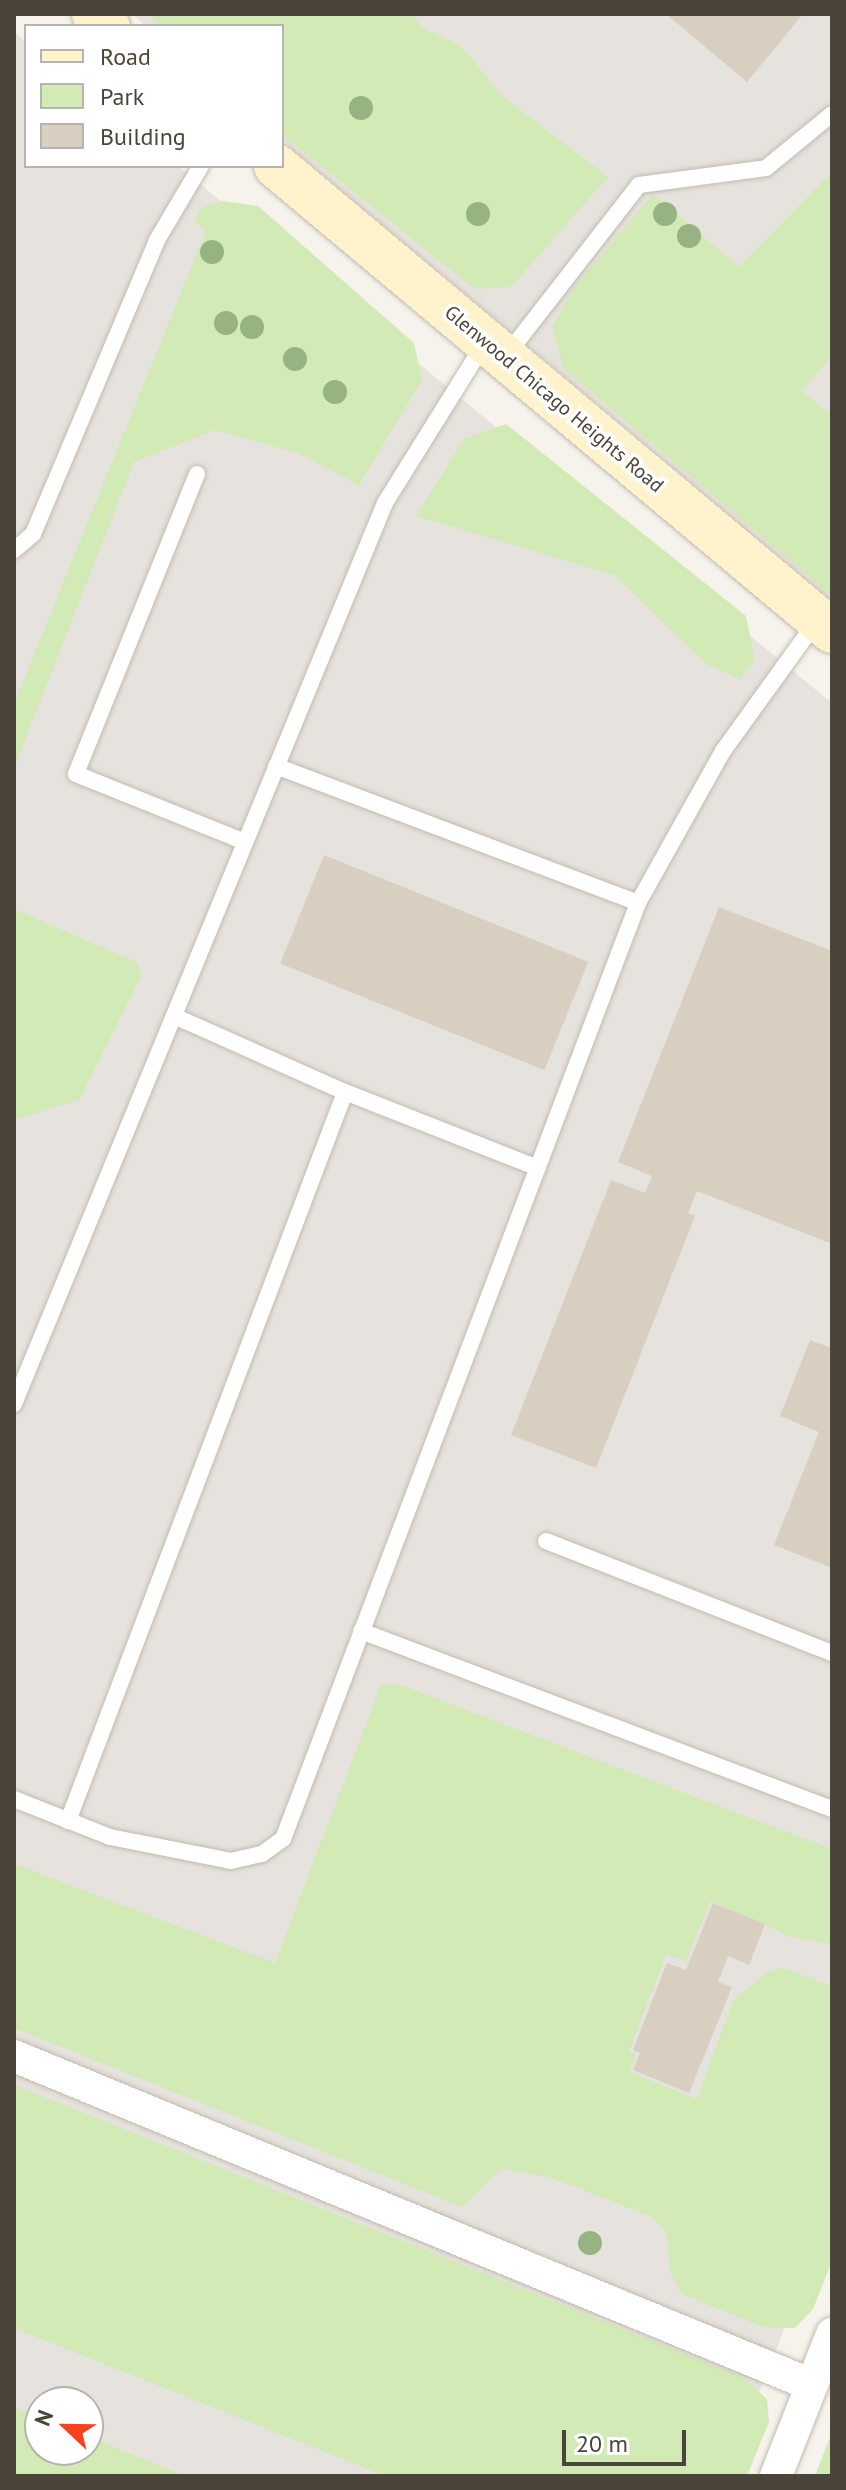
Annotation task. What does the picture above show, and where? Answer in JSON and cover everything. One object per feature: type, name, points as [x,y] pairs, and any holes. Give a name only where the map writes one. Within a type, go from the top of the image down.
[{"type":"street","name":"Glenwood Chicago Heights Road","points":[[278,168],[825,625]]},
{"type":"street","points":[[14,2056],[812,2385]]},
{"type":"street","points":[[776,2476],[832,2334]]},
{"type":"lane","points":[[14,1404],[385,503],[495,350],[639,185],[766,168],[832,114]]},
{"type":"lane","points":[[14,550],[33,534],[157,240],[200,168]]},
{"type":"lane","points":[[197,474],[76,774],[245,842]]},
{"type":"lane","points":[[14,1799],[110,1837],[231,1861],[262,1854],[283,1839],[638,903],[723,751],[825,625]]},
{"type":"lane","points":[[276,766],[638,903]]},
{"type":"lane","points":[[174,1016],[345,1092],[538,1168]]},
{"type":"lane","points":[[68,1821],[345,1092]]},
{"type":"lane","points":[[546,1541],[832,1653]]},
{"type":"lane","points":[[361,1631],[832,1809]]},
{"type":"shaded area","points":[[132,14],[832,14],[832,600],[284,142],[284,24],[144,24]]},
{"type":"shaded area","points":[[14,32],[24,40],[24,168],[180,168],[832,703],[832,2208],[726,2476],[14,2476]]},
{"type":"green space","points":[[149,14],[412,14],[421,27],[461,46],[503,97],[608,177],[511,287],[475,289],[284,137],[284,24],[159,24]]},
{"type":"green space","points":[[832,172],[832,355],[802,391],[832,416],[832,596],[564,369],[552,327],[574,288],[653,194],[739,267]]},
{"type":"green space","points":[[223,201],[258,206],[414,343],[422,380],[359,485],[298,453],[215,430],[134,462],[14,768],[14,704],[206,231],[194,220],[203,207]]},
{"type":"green space","points":[[506,424],[746,616],[755,660],[740,679],[706,664],[614,575],[416,516],[464,439]]},
{"type":"green space","points":[[14,909],[138,963],[141,976],[79,1100],[14,1120]]},
{"type":"green space","points":[[398,1684],[832,1849],[832,1944],[794,1938],[710,1901],[686,1961],[666,1954],[629,2051],[636,2054],[630,2072],[697,2099],[733,2001],[766,1973],[782,1968],[832,1986],[832,2261],[813,2309],[795,2328],[763,2327],[682,2294],[670,2272],[667,2233],[652,2217],[550,2177],[501,2169],[462,2207],[14,2028],[14,1864],[275,1963],[381,1685]]},
{"type":"green space","points":[[14,2085],[742,2377],[767,2399],[769,2422],[747,2476],[385,2476],[14,2328]]},
{"type":"green space","points":[[14,2407],[24,2411],[24,2466],[104,2466],[104,2443],[186,2476],[14,2476]]},
{"type":"green space","points":[[832,2432],[832,2476],[815,2476]]},
{"type":"building","points":[[666,14],[803,14],[747,82]]},
{"type":"building","points":[[324,855],[588,962],[544,1070],[280,963]]},
{"type":"building","points":[[719,907],[832,951],[832,1244],[697,1191],[688,1213],[695,1216],[596,1468],[511,1435],[611,1180],[645,1193],[652,1176],[618,1162]]},
{"type":"building","points":[[810,1340],[832,1348],[832,1568],[774,1545],[819,1432],[780,1416]]},
{"type":"building","points":[[713,1903],[765,1924],[749,1965],[728,1956],[718,1982],[732,1987],[689,2093],[633,2070],[640,2053],[633,2050],[667,1963],[686,1970]]}]
